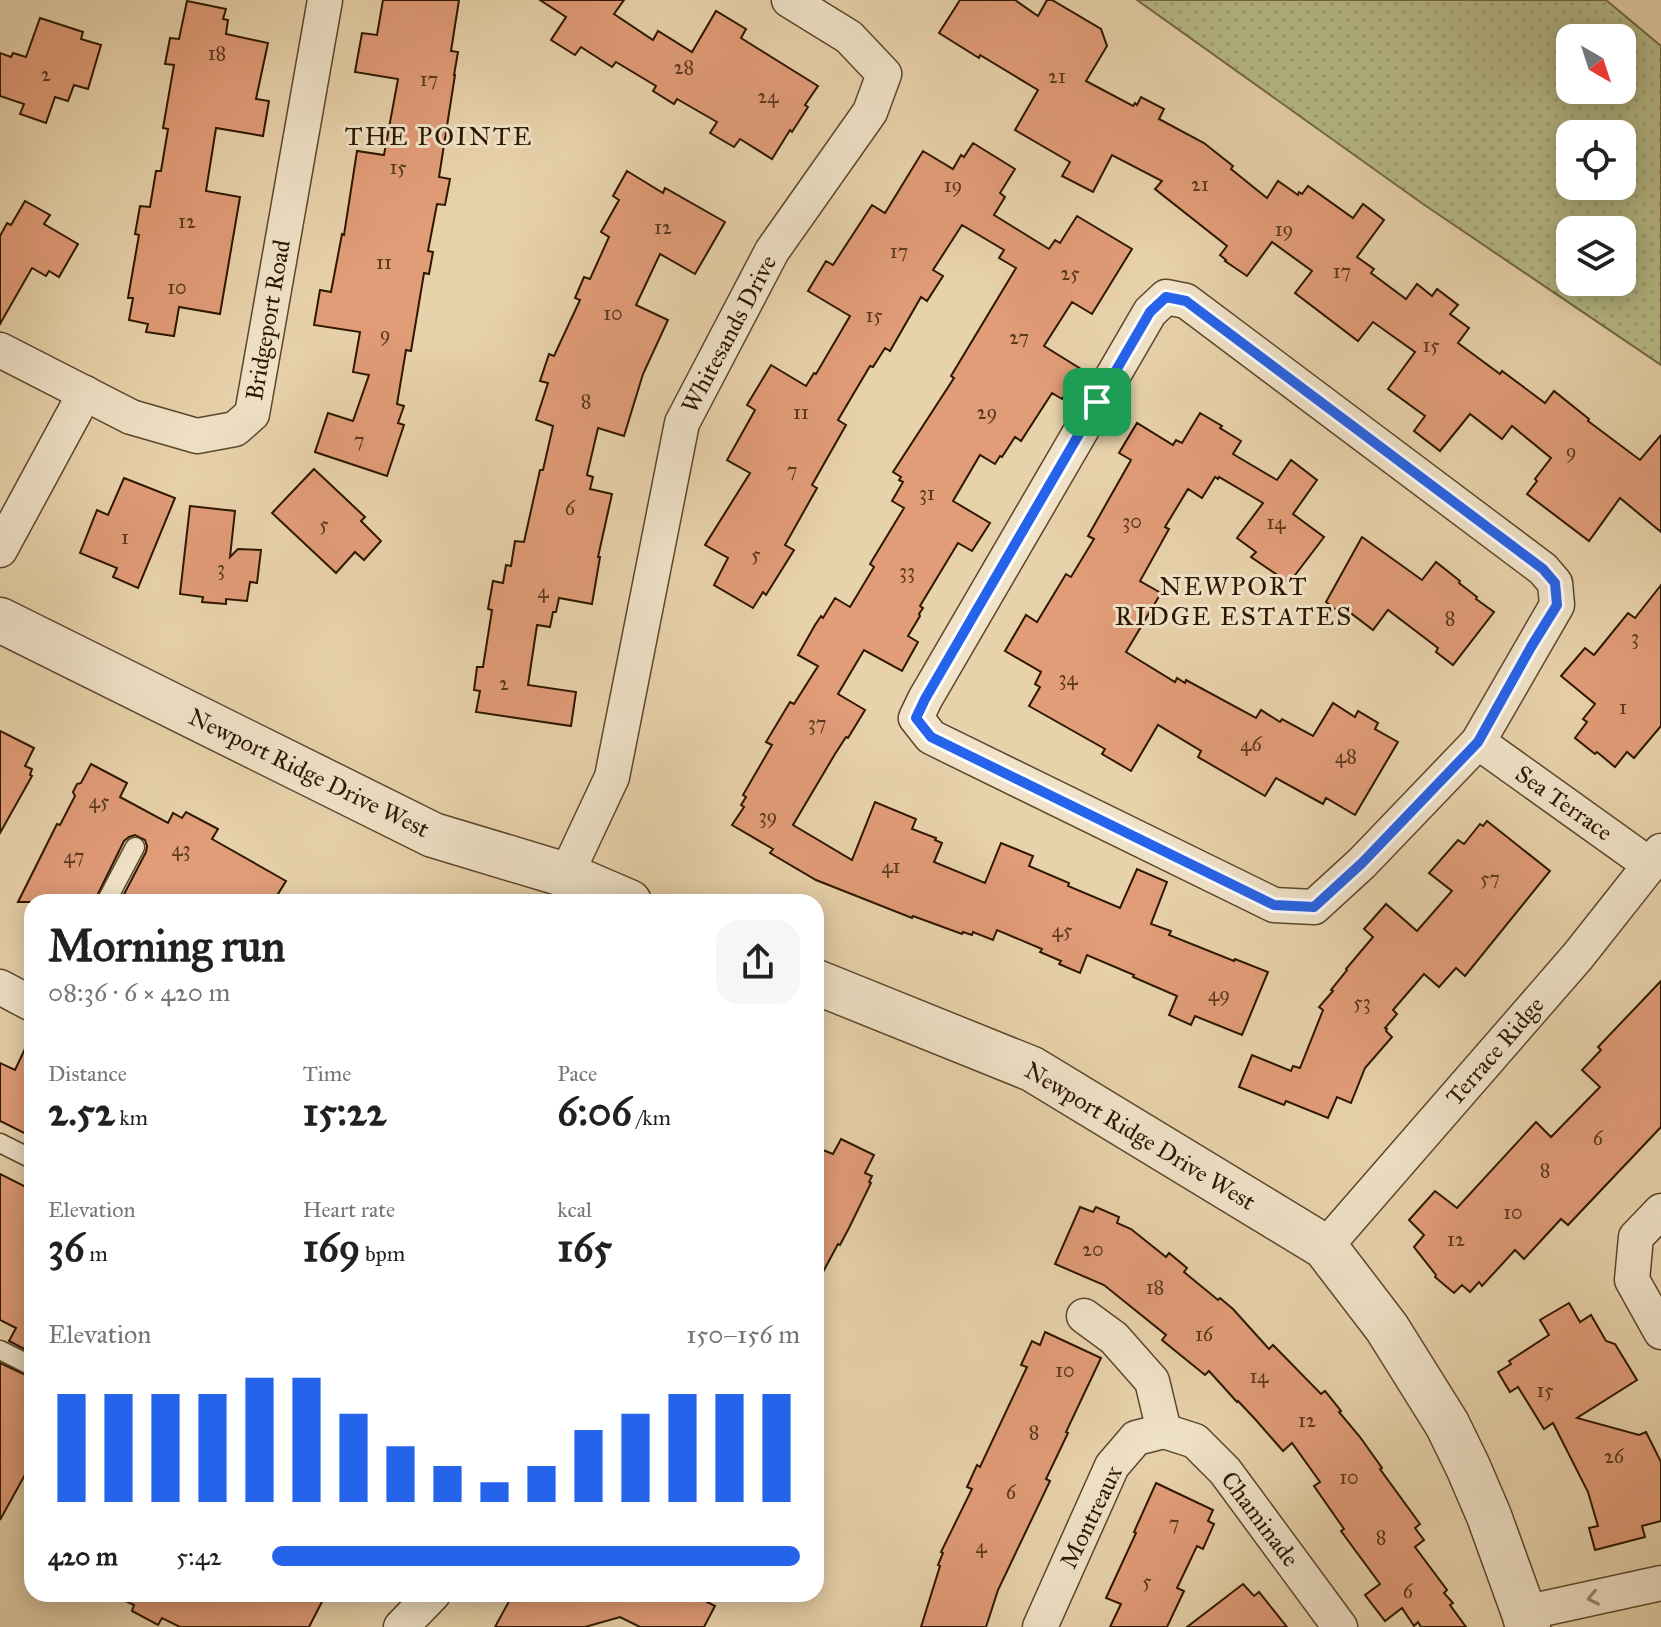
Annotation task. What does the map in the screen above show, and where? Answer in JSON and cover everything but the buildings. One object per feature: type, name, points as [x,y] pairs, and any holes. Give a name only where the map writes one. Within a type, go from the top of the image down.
[{"type":"street","name":"Bridgeport Road","points":[[0,350],[131,417],[197,436],[235,429],[252,414],[325,0]]},
{"type":"street","name":"Whitesands Drive","points":[[566,875],[612,777],[682,423],[772,251],[870,112],[884,74],[849,37],[789,0]]},
{"type":"street","points":[[1166,297],[1186,301],[1543,569],[1555,583],[1557,605],[1478,742],[1362,863],[1314,907],[1274,905],[931,737],[916,718],[1150,312],[1166,297]]},
{"type":"street","points":[[0,550],[85,393]]},
{"type":"street","name":"Newport Ridge Drive West","points":[[0,620],[433,835],[566,875],[610,894]]},
{"type":"street","name":"Sea Terrace","points":[[1478,742],[1656,858]]},
{"type":"street","name":"Terrace Ridge","points":[[1325,1247],[1578,956],[1656,858]]},
{"type":"street","name":"Newport Ridge Drive West","points":[[824,985],[1032,1069],[1325,1247]]},
{"type":"street","points":[[0,987],[24,1000]]},
{"type":"street","points":[[1661,1211],[1636,1237],[1632,1280],[1661,1332]]},
{"type":"street","points":[[1325,1247],[1387,1328],[1447,1424],[1489,1516],[1526,1620],[1660,1588]]},
{"type":"street","points":[[1084,1316],[1114,1338],[1152,1381],[1164,1431]]},
{"type":"street","name":"Montreaux","points":[[1040,1627],[1112,1466],[1136,1438],[1164,1431]]},
{"type":"street","name":"Chaminade","points":[[1164,1431],[1195,1441],[1225,1471],[1340,1627]]},
{"type":"lane","points":[[110,894],[135,847]]},
{"type":"lane","points":[[0,1143],[24,1155]]},
{"type":"lane","points":[[0,1350],[24,1362]]},
{"type":"green space","points":[[1137,0],[1606,0],[1635,24],[1556,24],[1556,104],[1636,104],[1636,25],[1661,46],[1661,365],[1559,296],[1636,296],[1636,216],[1556,216],[1556,294],[1423,204]]},
{"type":"district","name":"THE POINTE","points":[[439,136]]},
{"type":"district","name":"NEWPORT RIDGE ESTATES","points":[[1234,601]]},
{"type":"route","points":[[1166,297],[1186,301],[1543,569],[1555,583],[1557,605],[1478,742],[1362,863],[1314,907],[1274,905],[931,737],[916,718],[1097,402],[1150,312],[1166,297]]}]
